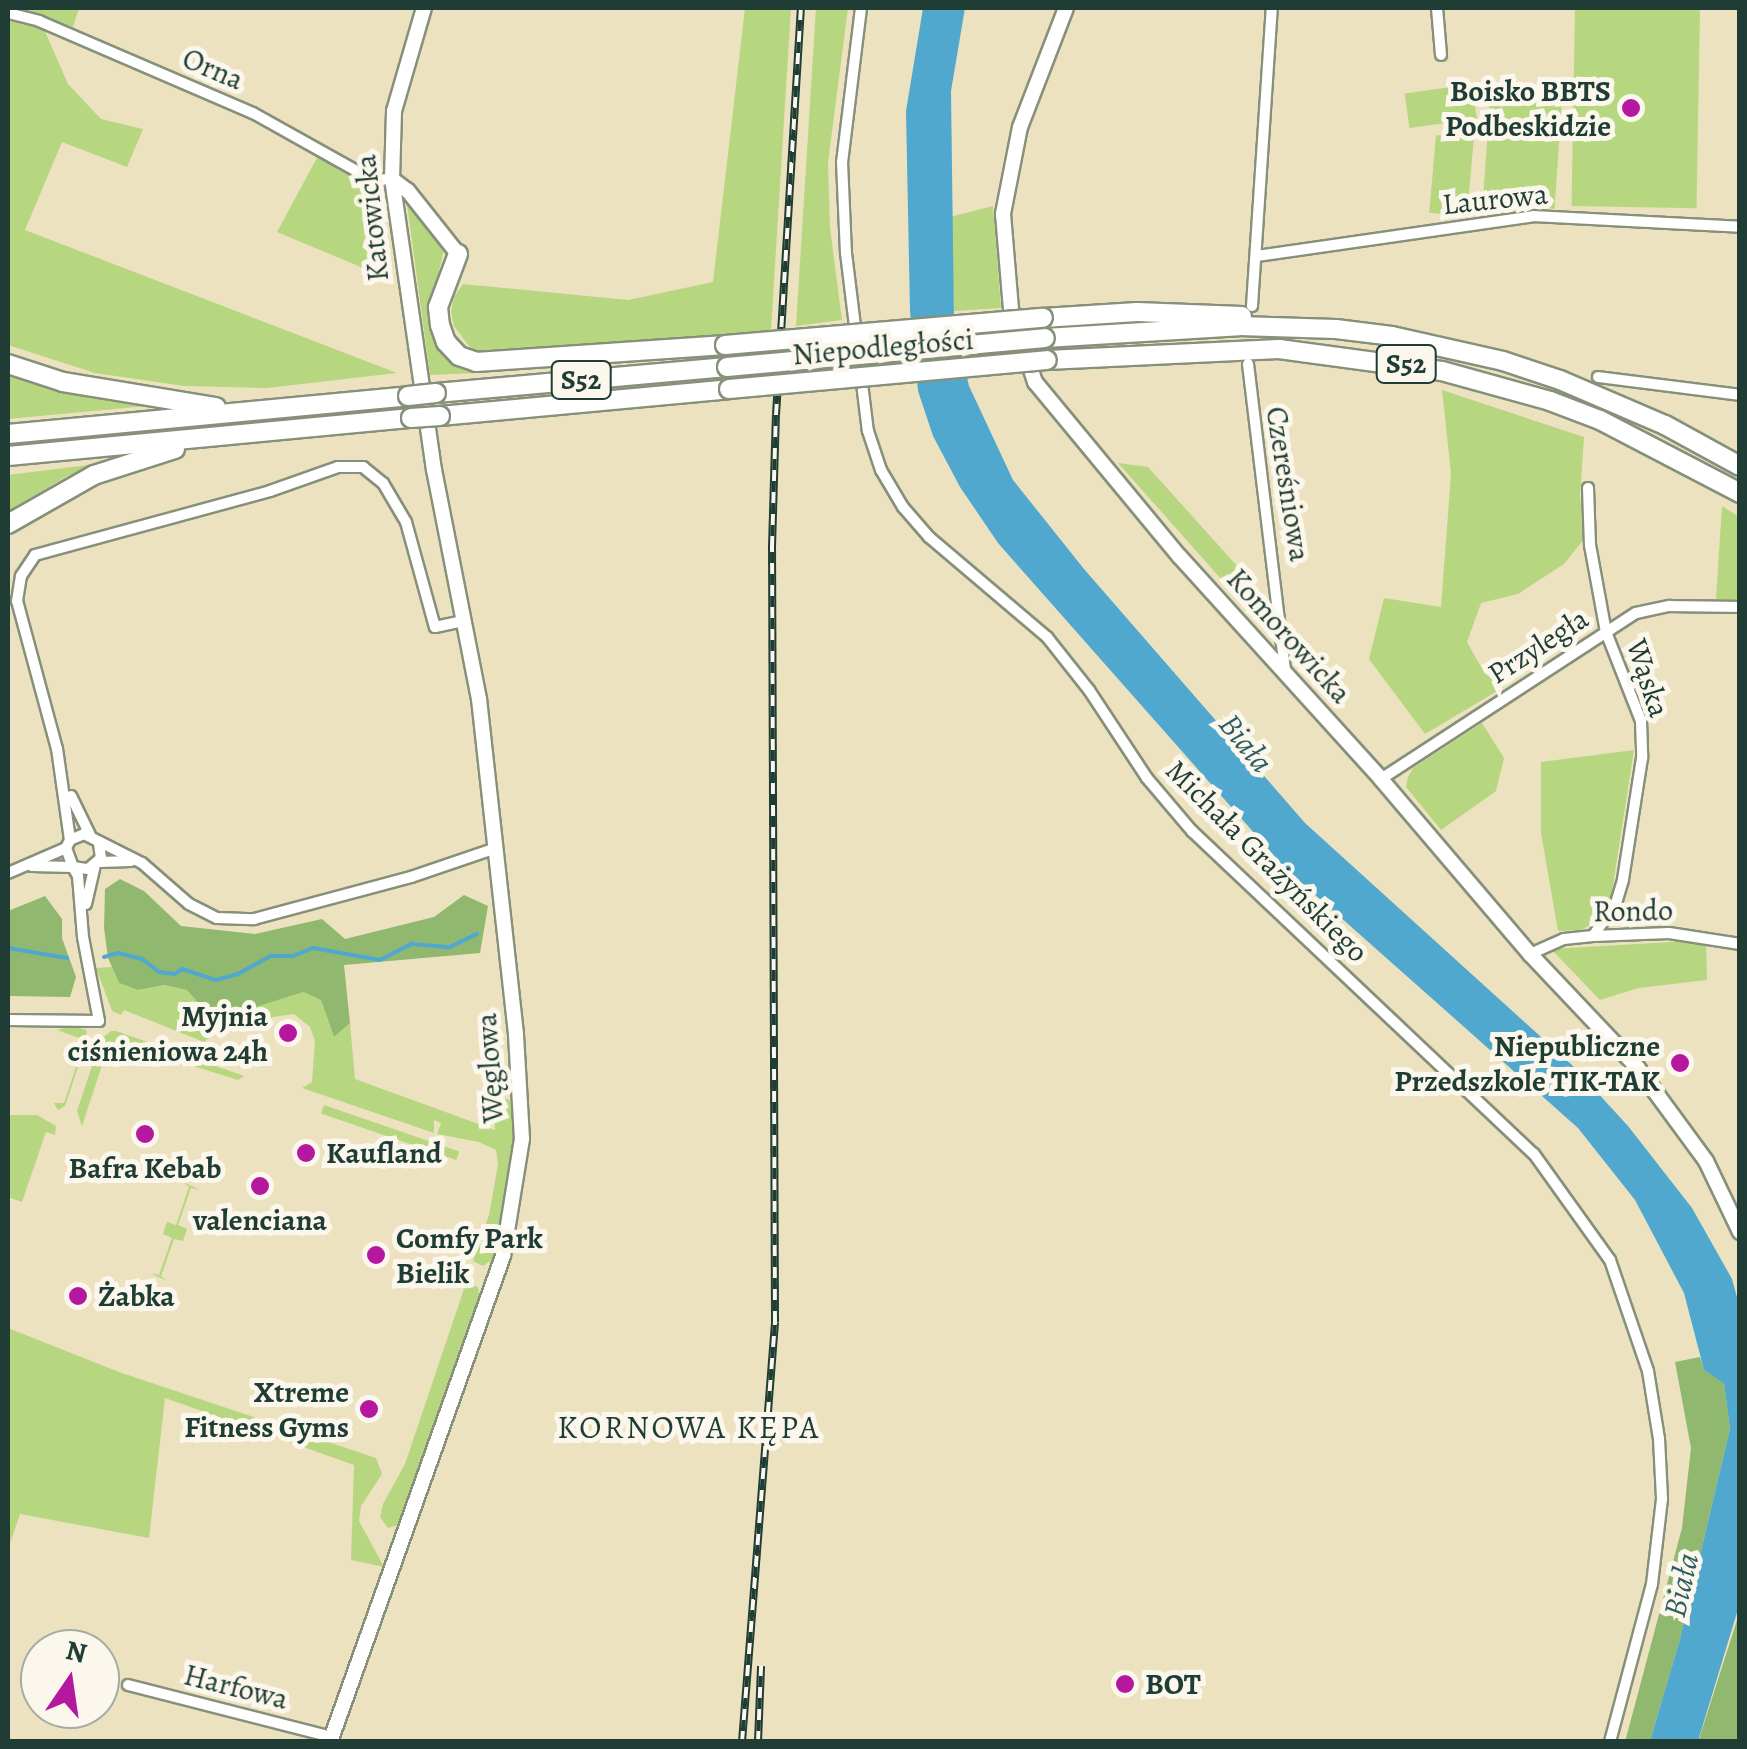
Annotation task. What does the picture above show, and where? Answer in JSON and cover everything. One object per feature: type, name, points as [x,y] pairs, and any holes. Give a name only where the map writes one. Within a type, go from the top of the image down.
[{"type":"highway","points":[[458,254],[438,307],[440,324],[446,342],[459,356],[476,362],[1043,318],[1172,312],[1312,327]]},
{"type":"highway","name":"Niepodległości","points":[[8,434],[1046,338],[1186,328],[1312,327],[1392,336],[1503,361],[1610,400],[1740,466]]},
{"type":"highway","name":"Niepodległości","points":[[8,456],[1047,360],[1264,349],[1422,367],[1493,383],[1600,420],[1740,492]]},
{"type":"highway","points":[[8,364],[63,382],[159,401],[256,411]]},
{"type":"highway","points":[[8,524],[94,475],[208,438]]},
{"type":"street","name":"Katowicka","points":[[418,367],[392,179],[394,111],[424,8]]},
{"type":"street","name":"Michała Grażyńskiego","points":[[861,8],[842,162],[846,253],[868,431],[881,470],[930,537],[1047,637],[1089,690],[1146,778],[1192,831],[1534,1154],[1610,1260],[1648,1371],[1662,1484],[1652,1584],[1610,1742]]},
{"type":"street","name":"Komorowicka","points":[[1066,8],[1020,127],[1006,187],[1004,264],[1022,352],[1054,408],[1530,954],[1672,1110],[1736,1214],[1740,1232]]},
{"type":"street","points":[[1252,306],[1272,8]]},
{"type":"street","points":[[1437,8],[1441,55]]},
{"type":"street","name":"Orna","points":[[8,13],[39,21],[254,113],[373,180],[392,179]]},
{"type":"street","points":[[392,179],[408,192],[458,254]]},
{"type":"street","name":"Laurowa","points":[[1257,256],[1533,216],[1740,227]]},
{"type":"street","name":"Czereśniowa","points":[[1248,364],[1284,671]]},
{"type":"street","name":"Węglowa","points":[[331,1740],[495,1280],[515,1202],[522,1106],[482,716],[418,367]]},
{"type":"street","points":[[1598,377],[1740,395]]},
{"type":"street","points":[[8,1020],[99,1021],[83,937],[84,915],[97,864],[94,839],[64,777],[17,600],[20,576],[35,555],[270,492],[338,467],[364,467],[384,484],[406,522],[435,627],[464,621]]},
{"type":"street","name":"Wąska","points":[[1588,488],[1590,545],[1606,632],[1641,721],[1642,758],[1624,880],[1616,903],[1594,936]]},
{"type":"street","name":"Przyległa","points":[[1381,779],[1636,613],[1670,606],[1740,608]]},
{"type":"street","points":[[64,777],[68,844],[84,915]]},
{"type":"street","points":[[8,873],[68,844],[94,839],[142,863],[189,904],[217,918],[254,919],[412,877],[496,848]]},
{"type":"street","points":[[20,866],[142,863]]},
{"type":"street","name":"Rondo","points":[[1530,954],[1564,938],[1594,936],[1668,933],[1740,944]]},
{"type":"street","name":"Harfowa","points":[[128,1686],[331,1740]]},
{"type":"green space","points":[[15,8],[79,8],[73,27]]},
{"type":"green space","points":[[745,8],[791,8],[771,330],[497,355],[472,350],[454,326],[451,312],[454,297],[463,284],[628,300],[713,282]]},
{"type":"green space","points":[[816,8],[848,8],[828,163],[830,228],[842,320],[796,326]]},
{"type":"green space","name":"Boisko BBTS Podbeskidzie","points":[[1575,8],[1700,10],[1697,208],[1572,206]]},
{"type":"green space","points":[[8,21],[44,29],[68,84],[101,119],[143,129],[127,167],[62,142],[25,230],[397,373],[267,388],[184,386],[95,373],[8,345]]},
{"type":"green space","points":[[1472,84],[1477,119],[1410,128],[1405,93]]},
{"type":"green space","points":[[1490,99],[1562,104],[1555,209],[1483,204]]},
{"type":"green space","points":[[1436,135],[1474,138],[1467,216],[1429,213]]},
{"type":"green space","points":[[318,156],[368,185],[380,275],[277,232]]},
{"type":"green space","points":[[407,204],[444,249],[431,307],[456,363],[474,373],[430,375]]},
{"type":"green space","points":[[993,206],[1001,308],[954,311],[950,217]]},
{"type":"green space","points":[[8,372],[108,401],[147,406],[8,419]]},
{"type":"green space","points":[[1442,390],[1584,437],[1580,496],[1584,539],[1564,564],[1518,594],[1481,603],[1467,642],[1485,674],[1504,687],[1425,734],[1369,659],[1384,598],[1441,607],[1451,474]]},
{"type":"green space","points":[[104,463],[67,476],[8,511],[8,475]]},
{"type":"green space","points":[[1118,463],[1148,467],[1274,607],[1278,643]]},
{"type":"green space","points":[[1722,506],[1739,517],[1739,601],[1716,599]]},
{"type":"green space","points":[[1482,723],[1504,758],[1496,791],[1441,830],[1406,787],[1408,777],[1413,768]]},
{"type":"green space","points":[[1634,750],[1611,898],[1596,922],[1581,930],[1558,931],[1541,833],[1541,762]]},
{"type":"green space","points":[[120,879],[144,891],[181,926],[255,934],[322,919],[345,939],[434,917],[464,895],[488,906],[480,953],[344,965],[350,1023],[334,1037],[321,1000],[303,992],[237,1013],[204,1009],[187,990],[164,985],[138,990],[119,983],[108,958],[104,928],[105,889]]},
{"type":"green space","points":[[45,896],[62,919],[62,938],[76,977],[70,997],[8,996],[8,911]]},
{"type":"green space","points":[[1706,940],[1707,980],[1638,988],[1600,1000],[1551,949]]},
{"type":"green space","points":[[112,967],[119,983],[138,990],[164,985],[188,990],[204,1009],[303,992],[321,1000],[334,1037],[350,1023],[355,1079],[495,1130],[494,1099],[508,1099],[516,1111],[515,1156],[496,1257],[483,1266],[473,1261],[489,1215],[498,1164],[496,1150],[479,1142],[437,1134],[441,1123],[434,1120],[434,1133],[302,1088],[312,1082],[315,1041],[310,1027],[294,1014],[225,1024],[204,1042],[124,1010],[121,1015],[112,1011],[96,968]]},
{"type":"green space","points":[[73,1026],[86,1030],[87,1040],[65,1106],[58,1110],[54,1103],[64,1103],[85,1040],[57,1030]]},
{"type":"green space","points":[[111,1031],[244,1076],[238,1080],[122,1044],[118,1053],[107,1050],[82,1126],[77,1111],[101,1039]]},
{"type":"green space","points":[[324,1105],[459,1152],[456,1160],[321,1114]]},
{"type":"green space","points":[[8,1115],[37,1115],[56,1126],[55,1135],[46,1132],[22,1202],[8,1197]]},
{"type":"green space","points":[[183,1182],[200,1190],[191,1188],[178,1225],[187,1229],[183,1241],[174,1239],[161,1276],[167,1281],[150,1273],[159,1275],[172,1238],[163,1234],[167,1222],[176,1225],[189,1187]]},
{"type":"green space","points":[[466,1283],[478,1287],[480,1301],[399,1525],[388,1528],[380,1517],[383,1504],[405,1464]]},
{"type":"green space","points":[[8,1328],[119,1372],[376,1458],[382,1474],[361,1506],[359,1521],[384,1567],[351,1560],[354,1465],[165,1398],[149,1538],[20,1514],[8,1549]]},
{"type":"green space","points":[[1700,1357],[1704,1370],[1724,1382],[1730,1429],[1680,1639],[1650,1741],[1625,1742],[1682,1528],[1691,1448],[1675,1362]]},
{"type":"green space","points":[[1739,1606],[1739,1741],[1698,1742],[1738,1617]]},
{"type":"water","points":[[923,8],[965,8],[951,91],[954,321],[969,386],[1013,480],[1084,569],[1305,823],[1573,1066],[1628,1126],[1692,1208],[1732,1279],[1740,1308],[1739,1606],[1698,1741],[1650,1741],[1680,1639],[1730,1429],[1724,1383],[1704,1370],[1684,1293],[1635,1200],[1578,1128],[1286,869],[998,543],[960,487],[933,436],[918,391],[910,311],[906,111]]},
{"type":"waterway","points":[[104,957],[118,953],[142,959],[159,972],[175,974],[182,969],[216,980],[238,974],[271,956],[293,956],[313,948],[380,960],[412,944],[450,947],[477,934]]},
{"type":"waterway","points":[[8,948],[67,958]]},
{"type":"railway","points":[[742,1742],[775,1322],[772,547],[776,415],[801,8]]},
{"type":"railway","points":[[758,1742],[761,1666]]},
{"type":"place","name":"Boisko BBTS Podbeskidzie","points":[[1631,108]]},
{"type":"place","name":"Myjnia ciśnieniowa 24h","points":[[288,1033]]},
{"type":"place","name":"Niepubliczne Przedszkole TIK-TAK","points":[[1680,1063]]},
{"type":"place","name":"Bafra Kebab","points":[[145,1134]]},
{"type":"place","name":"Kaufland","points":[[306,1153]]},
{"type":"place","name":"valenciana","points":[[260,1186]]},
{"type":"place","name":"Comfy Park Bielik","points":[[376,1255]]},
{"type":"place","name":"Żabka","points":[[78,1296]]},
{"type":"place","name":"Xtreme Fitness Gyms","points":[[369,1409]]},
{"type":"place","name":"BOT","points":[[1125,1684]]},
{"type":"district","name":"KORNOWA KĘPA","points":[[689,1427]]},
{"type":"water label","name":"Biała","points":[[1246,743]]},
{"type":"water label","name":"Biała","points":[[1681,1585]]}]
